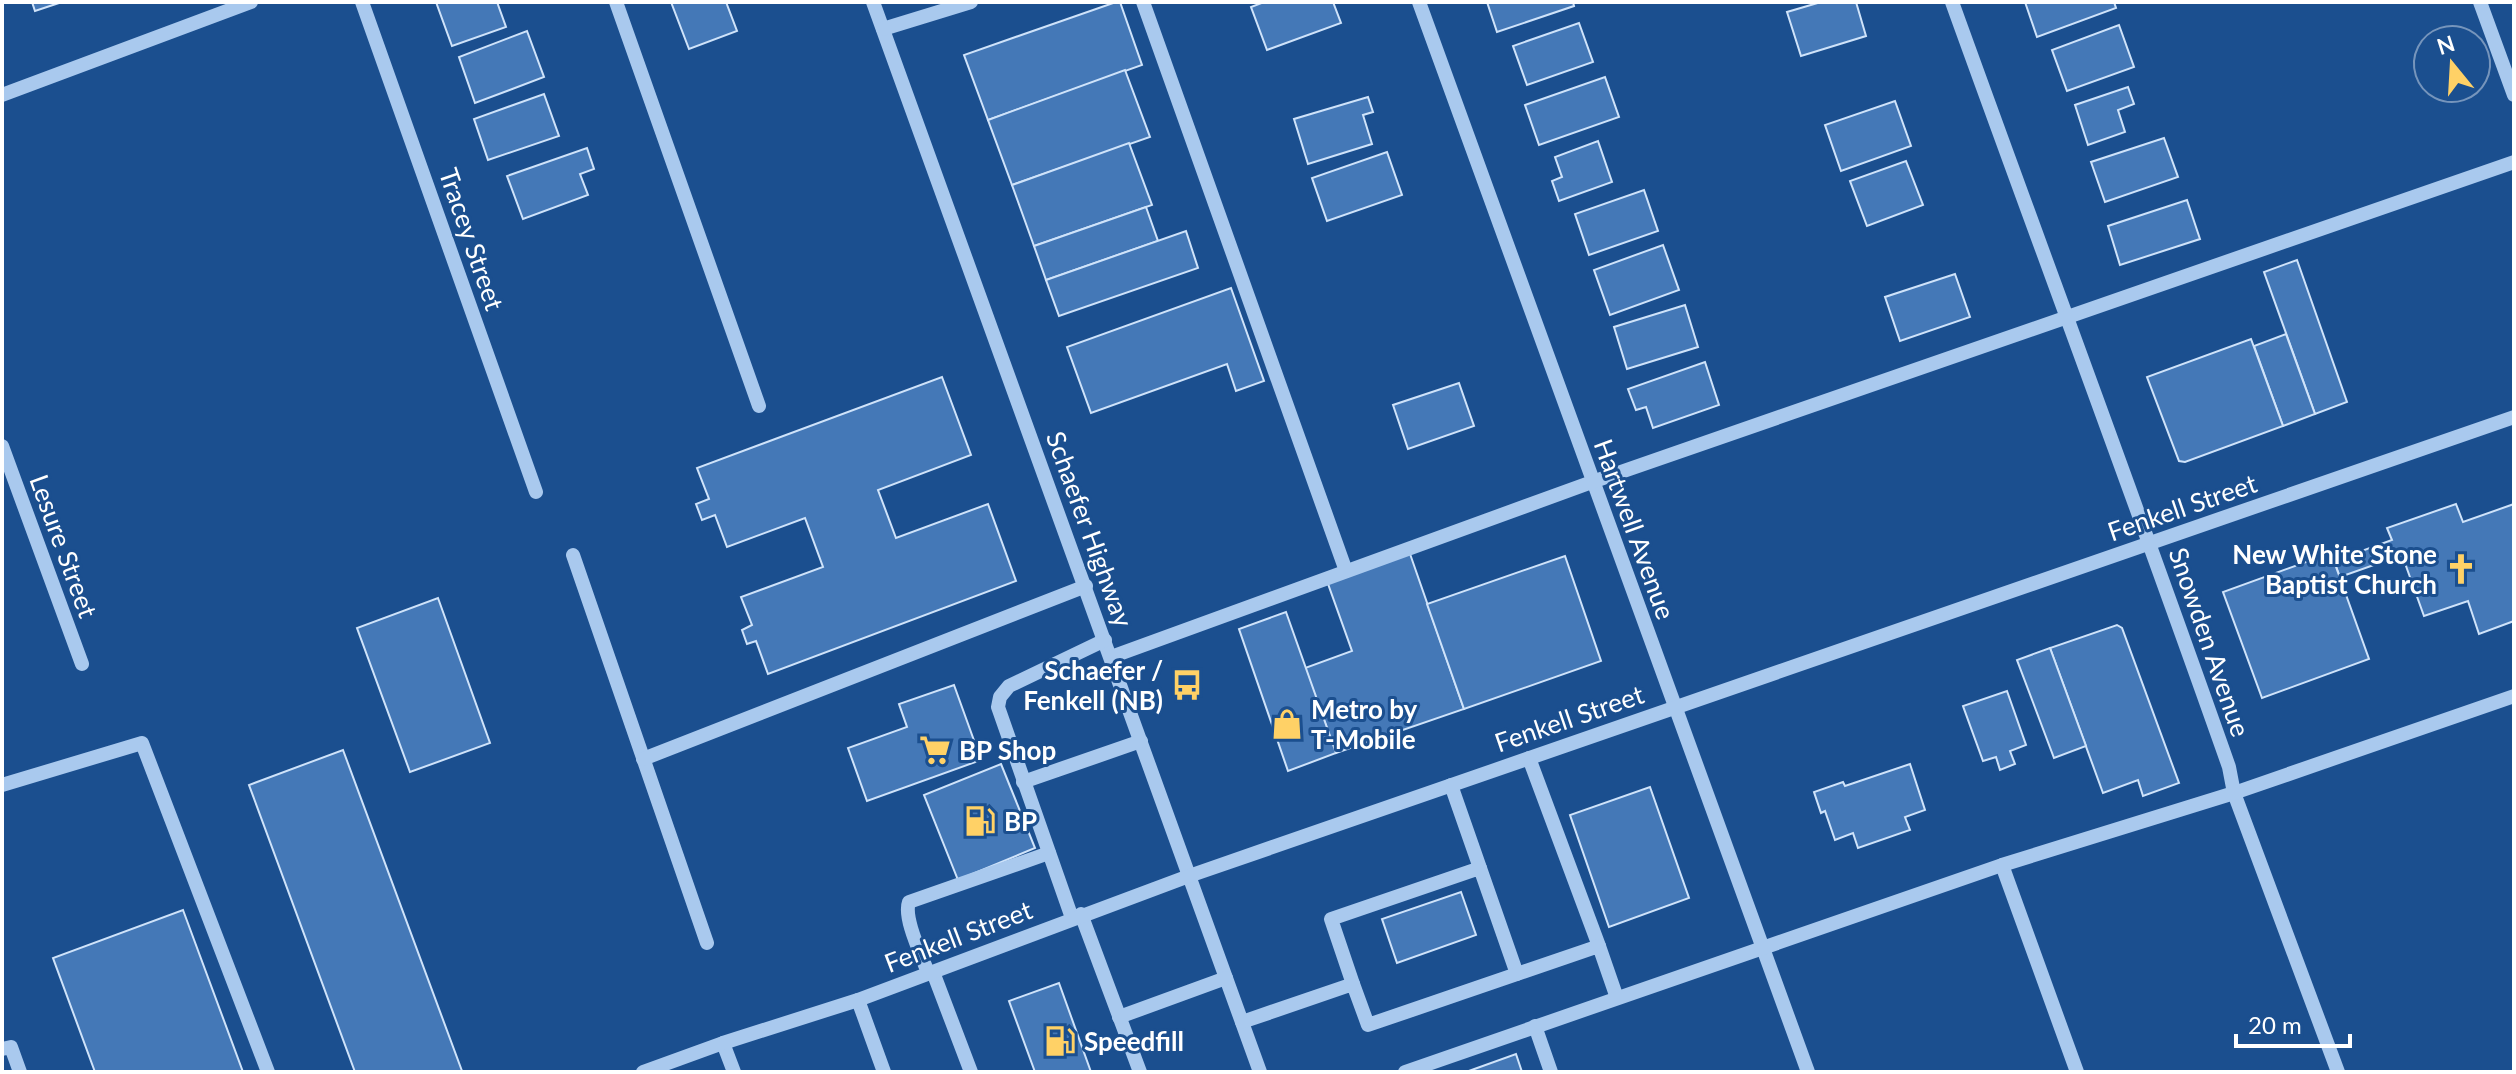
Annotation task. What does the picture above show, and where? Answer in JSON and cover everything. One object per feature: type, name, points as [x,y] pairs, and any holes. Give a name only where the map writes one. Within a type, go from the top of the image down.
[{"type":"street","points":[[2,95],[251,2]]},
{"type":"street","name":"Tracey Street","points":[[362,2],[536,492]]},
{"type":"street","points":[[616,2],[759,406]]},
{"type":"street","name":"Schaefer Highway","points":[[873,2],[1260,1072]]},
{"type":"street","points":[[883,29],[971,2]]},
{"type":"street","points":[[1143,2],[1346,571]]},
{"type":"street","name":"Hartwell Avenue","points":[[1419,2],[1808,1072]]},
{"type":"street","name":"Snowden Avenue","points":[[1952,2],[2150,544],[2229,767],[2234,793],[2338,1072]]},
{"type":"street","points":[[2480,2],[2514,95]]},
{"type":"street","points":[[1111,657],[1592,482],[2514,162]]},
{"type":"street","name":"Fenkell Street","points":[[643,1072],[858,1000],[1189,876],[2514,417]]},
{"type":"street","name":"Lesure Street","points":[[2,446],[82,664]]},
{"type":"street","points":[[573,555],[707,943]]},
{"type":"street","points":[[643,759],[1086,586]]},
{"type":"street","points":[[1105,640],[1009,686],[1000,697],[998,707],[1049,853],[1140,1072]]},
{"type":"street","points":[[1405,1072],[2002,865],[2234,793],[2514,696]]},
{"type":"street","points":[[1023,782],[1141,741]]},
{"type":"street","points":[[2,785],[142,743],[268,1072]]},
{"type":"street","points":[[1529,758],[1617,998]]},
{"type":"street","points":[[1451,785],[1517,974]]},
{"type":"street","points":[[971,1072],[906,907],[909,902],[1049,853]]},
{"type":"street","points":[[2002,865],[2077,1072]]},
{"type":"street","points":[[1480,868],[1331,919],[1368,1025],[1599,946]]},
{"type":"street","points":[[1119,1017],[1226,978]]},
{"type":"street","points":[[1242,1022],[1353,984]]},
{"type":"street","points":[[858,1000],[884,1072]]},
{"type":"street","points":[[1535,1026],[1551,1072]]},
{"type":"street","points":[[723,1043],[734,1072]]},
{"type":"street","points":[[2,1049],[11,1047],[20,1072]]},
{"type":"building","points":[[32,2],[62,2],[35,11]]},
{"type":"building","points":[[436,2],[497,2],[506,27],[452,46]]},
{"type":"building","points":[[671,2],[726,2],[737,31],[689,49]]},
{"type":"building","points":[[1120,2],[1142,65],[988,120],[964,55]]},
{"type":"building","points":[[1264,2],[1333,2],[1341,23],[1267,50],[1251,7]]},
{"type":"building","points":[[1487,2],[1573,2],[1574,6],[1497,32]]},
{"type":"building","points":[[1821,2],[1856,2],[1866,36],[1801,56],[1787,12]]},
{"type":"building","points":[[2025,2],[2114,2],[2116,8],[2037,37]]},
{"type":"building","points":[[1579,23],[1593,62],[1527,85],[1513,46]]},
{"type":"building","points":[[2119,25],[2134,67],[2067,91],[2052,50]]},
{"type":"building","points":[[527,31],[544,77],[475,103],[459,57]]},
{"type":"building","points":[[1125,70],[1150,137],[1012,185],[988,120]]},
{"type":"building","points":[[1605,77],[1619,117],[1539,145],[1525,105]]},
{"type":"building","points":[[2128,87],[2134,104],[2118,110],[2125,132],[2088,145],[2075,105]]},
{"type":"building","points":[[544,94],[559,136],[488,160],[474,119]]},
{"type":"building","points":[[1368,97],[1373,112],[1363,115],[1372,144],[1308,164],[1294,119]]},
{"type":"building","points":[[1895,101],[1911,146],[1841,171],[1825,125]]},
{"type":"building","points":[[2164,138],[2178,177],[2105,202],[2091,162]]},
{"type":"building","points":[[1598,141],[1612,182],[1559,201],[1552,181],[1562,177],[1555,157]]},
{"type":"building","points":[[1129,143],[1152,205],[1034,246],[1012,185]]},
{"type":"building","points":[[587,148],[594,169],[580,174],[588,195],[523,219],[507,176]]},
{"type":"building","points":[[1387,152],[1402,195],[1327,221],[1312,178]]},
{"type":"building","points":[[1906,161],[1923,205],[1867,226],[1850,181]]},
{"type":"building","points":[[1644,190],[1658,231],[1589,255],[1575,214]]},
{"type":"building","points":[[2187,200],[2200,239],[2120,265],[2108,226]]},
{"type":"building","points":[[1146,207],[1158,241],[1046,280],[1034,246]]},
{"type":"building","points":[[1186,231],[1198,268],[1059,316],[1046,280]]},
{"type":"building","points":[[1663,245],[1679,290],[1610,315],[1594,270]]},
{"type":"building","points":[[2297,260],[2347,402],[2315,414],[2264,272]]},
{"type":"building","points":[[1955,274],[1970,317],[1900,341],[1885,297]]},
{"type":"building","points":[[1231,288],[1264,381],[1236,391],[1227,364],[1091,413],[1067,347]]},
{"type":"building","points":[[1685,305],[1698,347],[1627,369],[1614,327]]},
{"type":"building","points":[[2286,334],[2315,414],[2283,426],[2254,346]]},
{"type":"building","points":[[2251,339],[2283,426],[2185,462],[2179,461],[2147,377]]},
{"type":"building","points":[[1705,362],[1719,405],[1653,428],[1646,407],[1636,410],[1628,389]]},
{"type":"building","points":[[942,377],[971,455],[878,490],[896,538],[988,504],[1016,581],[768,674],[756,641],[747,644],[742,630],[752,625],[741,597],[823,567],[805,518],[727,547],[715,515],[702,520],[696,504],[709,499],[697,468]]},
{"type":"building","points":[[1459,383],[1474,426],[1408,449],[1393,405]]},
{"type":"building","name":"New White Stone Baptist Church","points":[[2456,504],[2463,522],[2514,504],[2514,621],[2479,634],[2468,601],[2424,616],[2402,555],[2340,577],[2334,561],[2392,540],[2387,528]]},
{"type":"building","points":[[1409,551],[1464,709],[1336,753],[1305,668],[1352,651],[1327,581]]},
{"type":"building","points":[[2331,553],[2369,659],[2262,698],[2223,592]]},
{"type":"building","points":[[1565,556],[1601,661],[1464,709],[1427,604]]},
{"type":"building","points":[[438,598],[490,743],[410,772],[357,628]]},
{"type":"building","points":[[1286,612],[1336,753],[1288,771],[1239,629]]},
{"type":"building","points":[[2117,625],[2122,628],[2179,783],[2143,796],[2138,780],[2103,793],[2050,648]]},
{"type":"building","points":[[2050,648],[2086,746],[2054,758],[2017,660]]},
{"type":"building","points":[[954,685],[981,760],[867,801],[848,748],[907,727],[899,704]]},
{"type":"building","points":[[2007,691],[2026,745],[2010,751],[2015,764],[2000,770],[1996,757],[1983,761],[1963,706]]},
{"type":"building","points":[[343,750],[460,1072],[355,1072],[249,785]]},
{"type":"building","points":[[1001,764],[1035,848],[958,880],[924,795]]},
{"type":"building","points":[[1910,764],[1925,810],[1905,817],[1910,830],[1858,848],[1853,833],[1835,840],[1825,811],[1821,813],[1814,792],[1843,782],[1845,786]]},
{"type":"building","points":[[1650,787],[1689,898],[1609,927],[1570,815]]},
{"type":"building","points":[[1461,892],[1476,935],[1397,963],[1382,919]]},
{"type":"building","points":[[183,910],[243,1072],[95,1072],[53,958]]},
{"type":"building","points":[[1059,983],[1091,1072],[1035,1072],[1009,1001]]},
{"type":"building","points":[[1516,1054],[1522,1072],[1466,1072]]},
{"type":"place","name":"New White Stone Baptist Church","points":[[2461,569]]},
{"type":"place","name":"Schaefer / Fenkell (NB)","points":[[1187,685]]},
{"type":"place","name":"Metro by T-Mobile","points":[[1287,724]]},
{"type":"place","name":"BP Shop","points":[[935,750]]},
{"type":"place","name":"BP","points":[[980,821]]},
{"type":"place","name":"Speedfill","points":[[1060,1041]]}]
